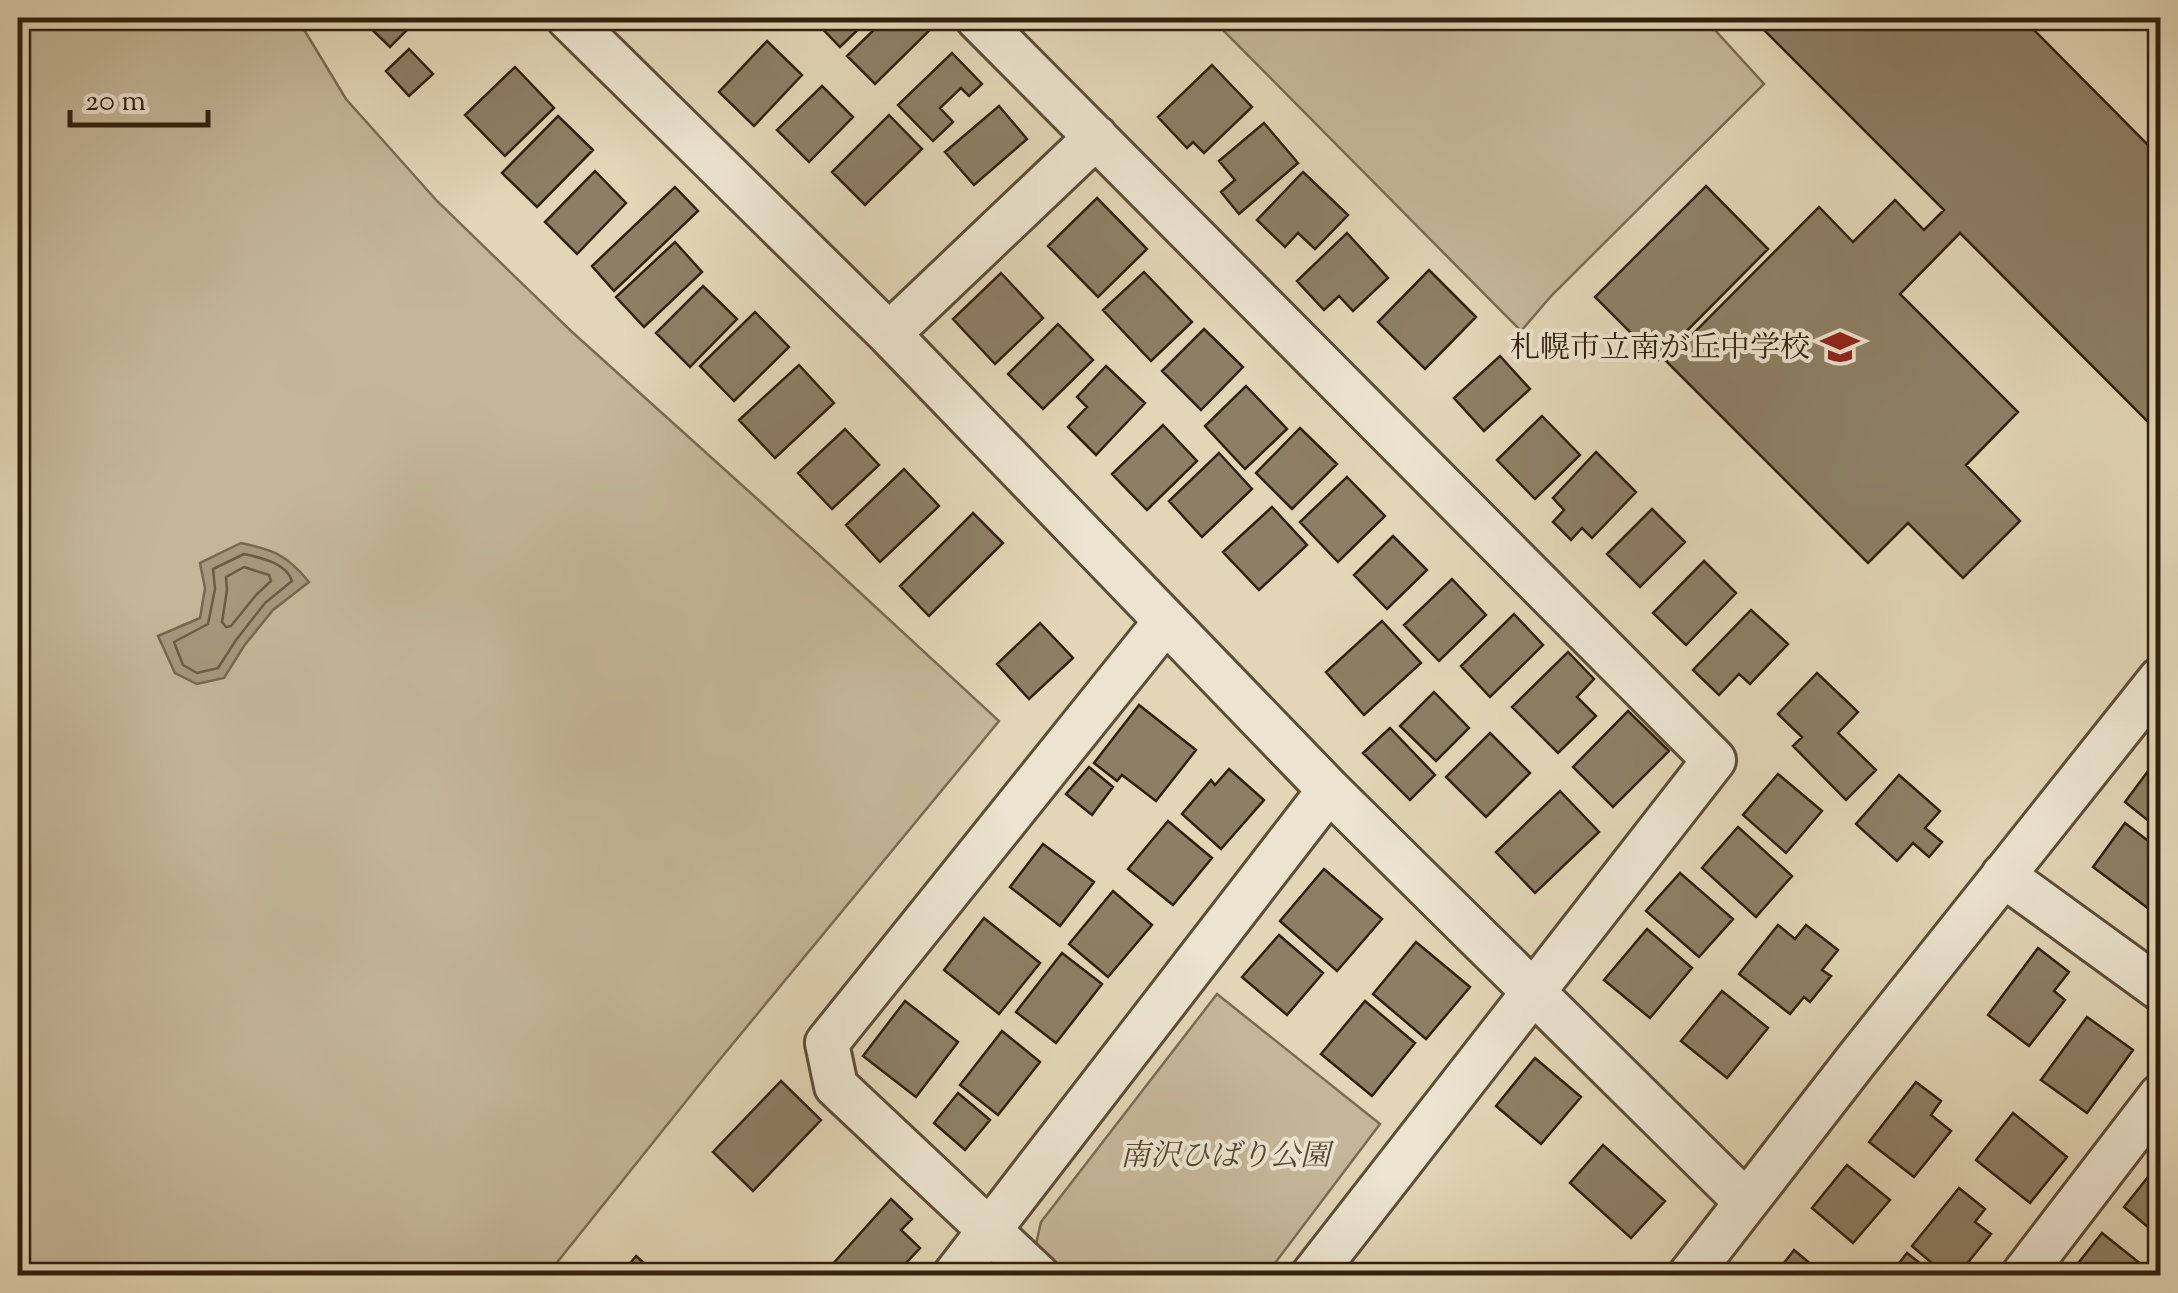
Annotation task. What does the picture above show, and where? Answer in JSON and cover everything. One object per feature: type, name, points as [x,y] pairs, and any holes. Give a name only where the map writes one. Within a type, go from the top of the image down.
[{"type":"street","points":[[568,18],[889,334],[1329,790],[1746,1202]]},
{"type":"street","points":[[977,18],[1714,760],[1312,1276]]},
{"type":"street","points":[[889,334],[1096,137]]},
{"type":"street","points":[[1038,1276],[836,1086],[827,1043],[1165,622]]},
{"type":"street","points":[[1689,1276],[2160,679]]},
{"type":"street","points":[[954,1276],[1329,790]]},
{"type":"street","points":[[2004,876],[2160,989]]},
{"type":"street","points":[[2022,1276],[2160,1096]]},
{"type":"green space","points":[[18,18],[297,18],[346,99],[437,201],[571,331],[999,721],[547,1275],[18,1275]]},
{"type":"green space","points":[[1211,18],[1704,18],[1764,84],[1552,295],[1521,331]]},
{"type":"green space","name":"南沢ひばり公園","points":[[1217,994],[1380,1124],[1266,1275],[1068,1275],[1036,1244],[1041,1222]]},
{"type":"water","points":[[241,543],[279,555],[309,582],[273,610],[224,678],[197,684],[175,673],[158,636],[200,618],[205,588],[200,563]]},
{"type":"building","points":[[360,18],[419,18],[390,47]]},
{"type":"building","points":[[812,18],[870,18],[840,47]]},
{"type":"building","points":[[886,18],[941,19],[875,84],[847,56]]},
{"type":"building","points":[[1752,18],[2022,18],[2160,157],[2160,434],[1960,233],[1900,294],[2018,412],[1966,465],[2020,521],[1963,578],[1908,523],[1868,563],[1666,361],[1819,207],[1853,242],[1895,200],[1924,230],[1944,210]]},
{"type":"building","points":[[767,41],[802,75],[754,126],[719,92]]},
{"type":"building","points":[[409,49],[433,74],[409,96],[386,71]]},
{"type":"building","points":[[952,53],[982,84],[969,96],[961,88],[940,108],[953,122],[933,141],[898,105]]},
{"type":"building","points":[[1212,65],[1252,107],[1204,153],[1193,142],[1187,148],[1158,117]]},
{"type":"building","points":[[515,67],[554,108],[505,156],[465,115]]},
{"type":"building","points":[[822,86],[853,117],[809,162],[777,130]]},
{"type":"building","points":[[999,106],[1027,139],[974,185],[945,152]]},
{"type":"building","points":[[889,115],[922,149],[865,205],[832,172]]},
{"type":"building","points":[[558,116],[593,150],[537,207],[502,173]]},
{"type":"building","points":[[1264,123],[1298,163],[1239,214],[1221,192],[1235,180],[1219,161]]},
{"type":"building","points":[[595,171],[626,203],[577,254],[545,222]]},
{"type":"building","points":[[1303,172],[1348,215],[1315,249],[1298,233],[1285,247],[1257,220]]},
{"type":"building","points":[[1706,186],[1768,249],[1658,360],[1595,297]]},
{"type":"building","points":[[675,187],[698,211],[614,291],[592,266]]},
{"type":"building","points":[[1097,198],[1147,249],[1098,297],[1048,246]]},
{"type":"building","points":[[1347,233],[1388,278],[1353,311],[1339,296],[1324,310],[1297,281]]},
{"type":"building","points":[[675,242],[702,272],[644,327],[616,297]]},
{"type":"building","points":[[1429,270],[1476,317],[1425,369],[1378,322]]},
{"type":"building","points":[[1144,272],[1192,322],[1151,361],[1103,310]]},
{"type":"building","points":[[1001,273],[1043,318],[995,364],[953,319]]},
{"type":"building","points":[[703,286],[737,319],[690,367],[656,333]]},
{"type":"building","points":[[755,312],[789,347],[734,401],[700,366]]},
{"type":"building","points":[[1058,324],[1093,360],[1043,409],[1008,374]]},
{"type":"building","points":[[1204,329],[1243,367],[1201,410],[1162,371]]},
{"type":"building","points":[[1500,356],[1530,389],[1484,431],[1454,398]]},
{"type":"building","points":[[799,365],[834,403],[775,458],[739,420]]},
{"type":"building","points":[[1106,366],[1145,403],[1096,455],[1068,427],[1087,407],[1077,397]]},
{"type":"building","points":[[1246,386],[1287,429],[1245,469],[1205,426]]},
{"type":"building","points":[[1542,416],[1580,455],[1535,499],[1497,460]]},
{"type":"building","points":[[1163,425],[1197,461],[1147,510],[1112,474]]},
{"type":"building","points":[[1300,428],[1337,464],[1292,509],[1256,473]]},
{"type":"building","points":[[845,429],[879,465],[832,509],[798,473]]},
{"type":"building","points":[[1596,452],[1636,492],[1592,538],[1582,528],[1571,540],[1553,522],[1564,510],[1553,498]]},
{"type":"building","points":[[1219,453],[1252,489],[1202,537],[1169,501]]},
{"type":"building","points":[[904,469],[939,506],[880,562],[846,525]]},
{"type":"building","points":[[1347,477],[1385,516],[1338,562],[1300,522]]},
{"type":"building","points":[[1272,507],[1307,545],[1259,590],[1223,552]]},
{"type":"building","points":[[1652,509],[1685,542],[1640,587],[1607,554]]},
{"type":"building","points":[[973,513],[1003,543],[929,616],[900,586]]},
{"type":"building","points":[[1393,536],[1427,570],[1387,609],[1354,575]]},
{"type":"building","points":[[1704,561],[1736,593],[1686,645],[1653,613]]},
{"type":"building","points":[[1452,579],[1486,615],[1439,661],[1404,625]]},
{"type":"building","points":[[1751,610],[1788,644],[1750,684],[1739,674],[1719,695],[1693,670]]},
{"type":"building","points":[[1514,614],[1543,645],[1490,697],[1461,666]]},
{"type":"building","points":[[1382,621],[1421,663],[1364,715],[1326,672]]},
{"type":"building","points":[[1040,623],[1073,658],[1029,699],[997,664]]},
{"type":"building","points":[[1568,652],[1594,679],[1577,697],[1596,716],[1558,753],[1512,707]]},
{"type":"building","points":[[1817,673],[1858,712],[1838,733],[1876,770],[1846,800],[1793,746],[1802,737],[1778,714]]},
{"type":"building","points":[[1434,692],[1469,728],[1436,761],[1400,726]]},
{"type":"building","points":[[1139,705],[1196,750],[1156,801],[1122,775],[1117,781],[1094,763]]},
{"type":"building","points":[[1628,711],[1669,751],[1613,807],[1573,767]]},
{"type":"building","points":[[1390,728],[1435,775],[1410,800],[1363,753]]},
{"type":"building","points":[[1490,733],[1530,773],[1486,817],[1446,777]]},
{"type":"building","points":[[2160,755],[2160,830],[2125,802]]},
{"type":"building","points":[[1089,767],[1113,787],[1092,815],[1066,794]]},
{"type":"building","points":[[1229,769],[1264,800],[1221,849],[1182,814],[1211,780],[1215,785]]},
{"type":"building","points":[[1778,774],[1822,811],[1786,853],[1743,815]]},
{"type":"building","points":[[1899,775],[1940,811],[1925,828],[1942,842],[1929,857],[1913,843],[1897,861],[1856,824]]},
{"type":"building","points":[[1560,791],[1599,832],[1535,893],[1496,852]]},
{"type":"building","points":[[1168,821],[1212,858],[1173,905],[1128,869]]},
{"type":"building","points":[[2125,823],[2160,850],[2157,915],[2093,867]]},
{"type":"building","points":[[1738,827],[1792,876],[1756,917],[1702,868]]},
{"type":"building","points":[[1043,844],[1094,882],[1060,926],[1010,887]]},
{"type":"building","points":[[1324,869],[1382,919],[1337,971],[1280,921]]},
{"type":"building","points":[[1680,873],[1733,919],[1699,957],[1646,911]]},
{"type":"building","points":[[1113,891],[1152,925],[1108,977],[1069,944]]},
{"type":"building","points":[[984,918],[1040,963],[999,1014],[944,970]]},
{"type":"building","points":[[1778,925],[1795,939],[1806,925],[1838,950],[1822,970],[1831,976],[1810,1002],[1804,997],[1790,1014],[1739,974]]},
{"type":"building","points":[[1647,929],[1692,968],[1650,1018],[1604,980]]},
{"type":"building","points":[[1279,935],[1323,973],[1287,1015],[1242,977]]},
{"type":"building","points":[[1416,942],[1470,987],[1426,1039],[1373,994]]},
{"type":"building","points":[[2038,948],[2069,972],[2054,991],[2065,1000],[2029,1046],[1988,1015]]},
{"type":"building","points":[[1062,953],[1102,984],[1056,1043],[1016,1012]]},
{"type":"building","points":[[1722,991],[1768,1028],[1727,1078],[1681,1041]]},
{"type":"building","points":[[905,1001],[958,1042],[916,1097],[863,1056]]},
{"type":"building","points":[[1365,1001],[1415,1043],[1372,1096],[1321,1054]]},
{"type":"building","points":[[2087,1017],[2133,1050],[2087,1113],[2041,1080]]},
{"type":"building","points":[[1002,1031],[1040,1062],[998,1115],[960,1085]]},
{"type":"building","points":[[1535,1058],[1581,1097],[1541,1144],[1496,1106]]},
{"type":"building","points":[[781,1081],[821,1120],[753,1191],[713,1152]]},
{"type":"building","points":[[1916,1082],[1941,1101],[1931,1115],[1951,1131],[1914,1177],[1869,1142]]},
{"type":"building","points":[[958,1093],[990,1120],[965,1150],[934,1123]]},
{"type":"building","points":[[2013,1113],[2067,1157],[2030,1203],[1976,1160]]},
{"type":"building","points":[[1603,1145],[1665,1201],[1631,1238],[1570,1183]]},
{"type":"building","points":[[2160,1162],[2160,1237],[2124,1207]]},
{"type":"building","points":[[1847,1165],[1890,1200],[1853,1243],[1812,1208]]},
{"type":"building","points":[[1959,1188],[1985,1209],[1975,1222],[1991,1234],[1957,1276],[1947,1276],[1912,1246]]},
{"type":"building","points":[[891,1199],[912,1219],[901,1230],[920,1248],[894,1276],[822,1276]]},
{"type":"building","points":[[2102,1233],[2147,1269],[2141,1276],[2068,1276]]},
{"type":"building","points":[[1794,1250],[1825,1276],[1774,1276]]},
{"type":"building","points":[[1907,1253],[1936,1276],[1889,1276]]},
{"type":"building","points":[[636,1256],[659,1276],[620,1276]]},
{"type":"place","name":"札幌市立南が丘中学校","points":[[1840,347]]}]
